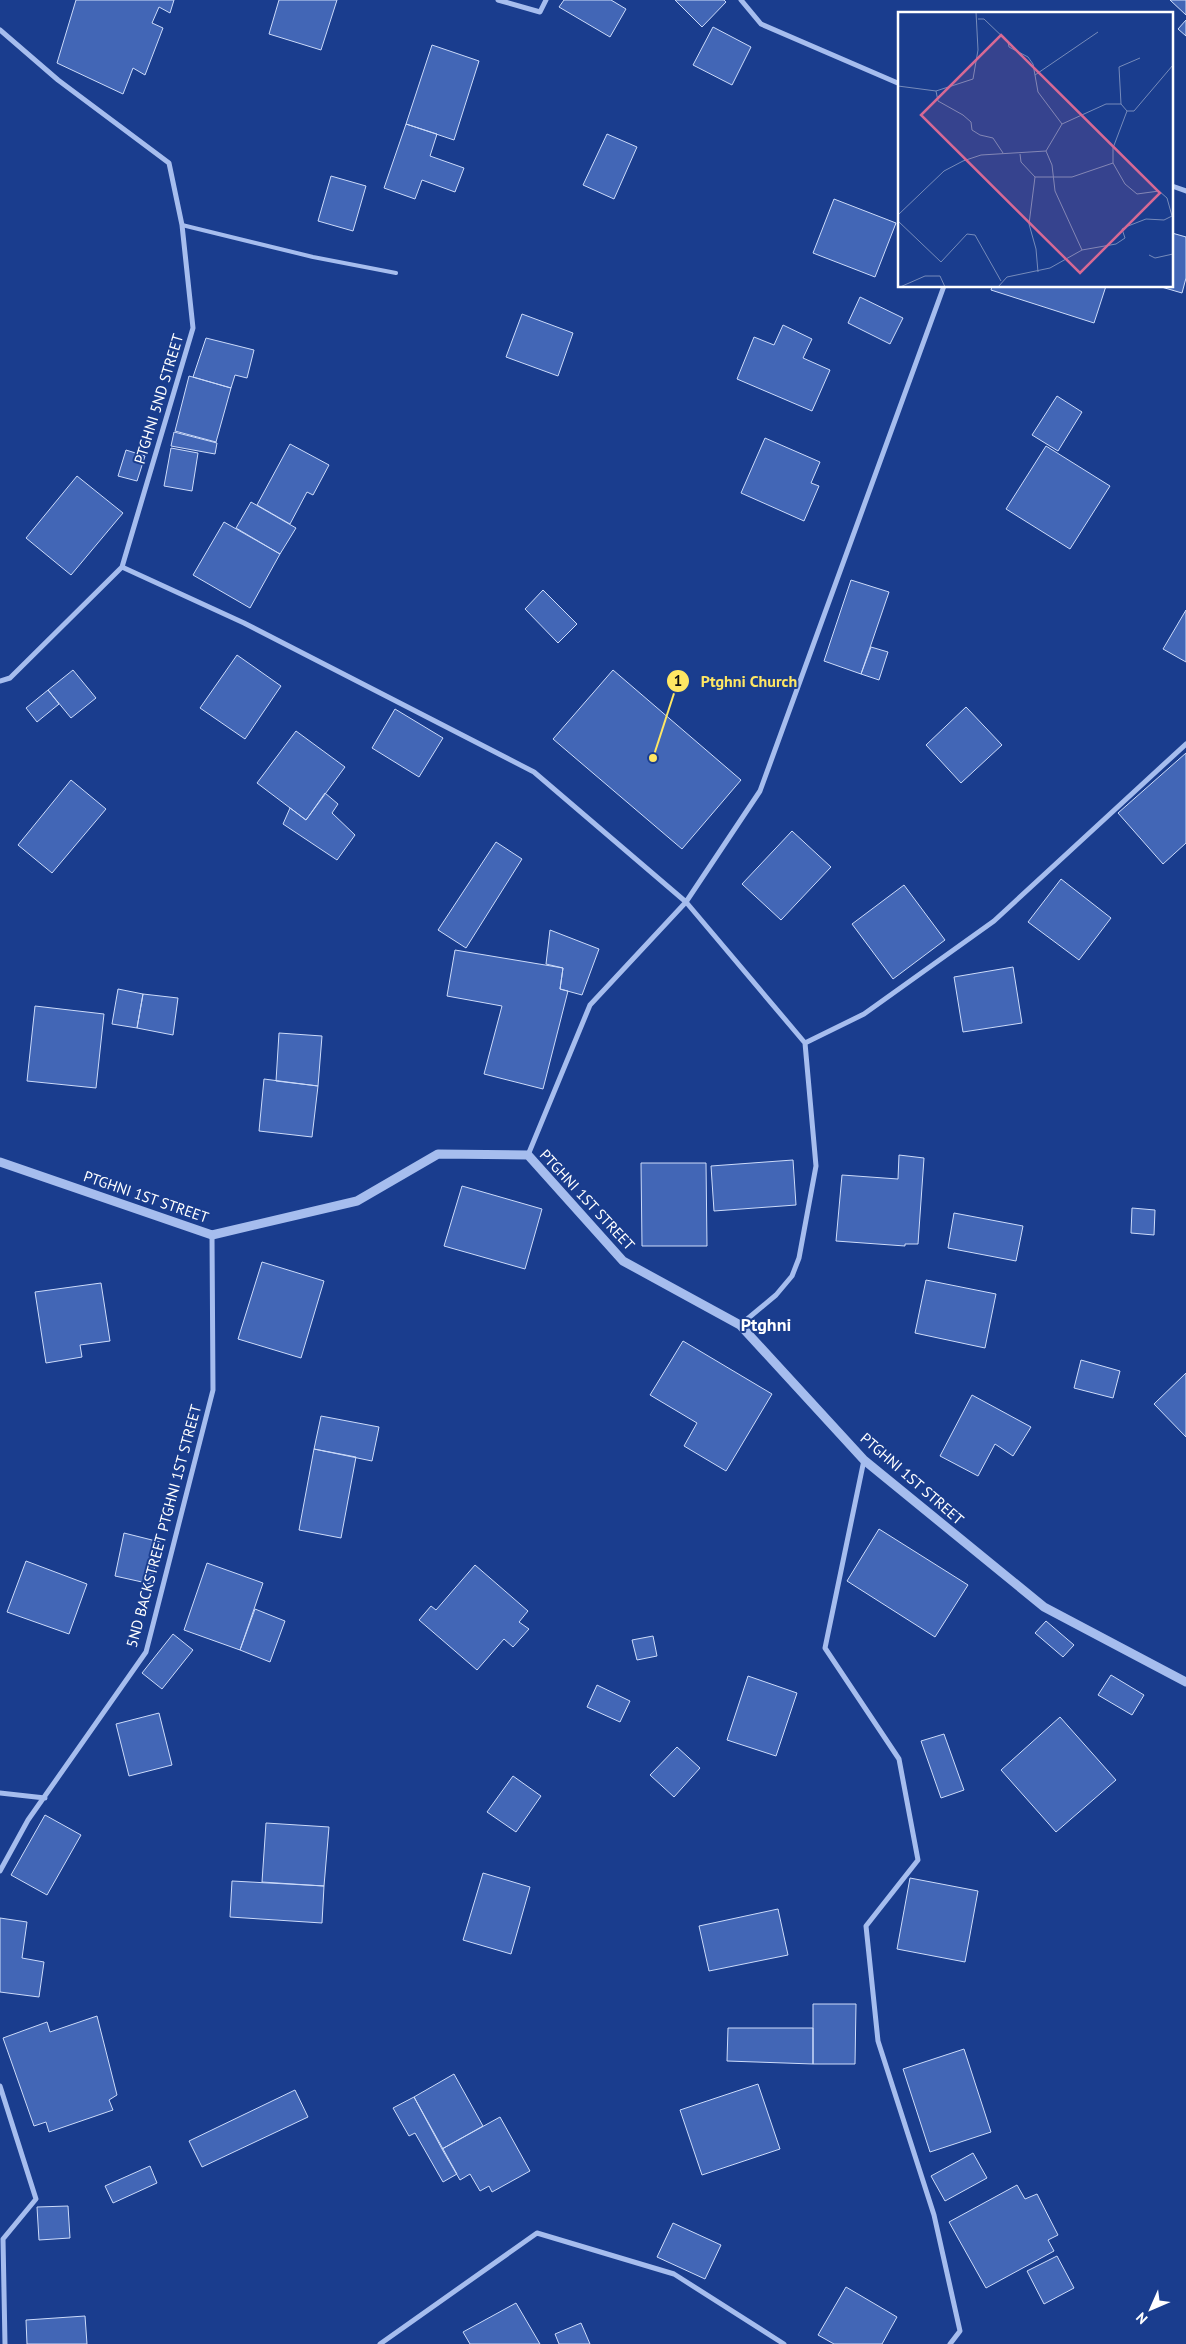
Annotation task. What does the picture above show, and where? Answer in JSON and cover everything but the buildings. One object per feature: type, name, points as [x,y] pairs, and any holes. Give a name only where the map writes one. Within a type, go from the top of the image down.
[{"type":"street","points":[[498,0],[540,12],[546,0]]},
{"type":"street","points":[[741,0],[761,24],[898,83]]},
{"type":"street","name":"PTGHNI 5ND STREET","points":[[0,30],[58,80],[169,163],[182,225],[193,328],[122,567],[10,678],[0,681]]},
{"type":"street","points":[[1174,187],[1186,191]]},
{"type":"street","points":[[528,1155],[590,1005],[686,902],[760,790],[943,288]]},
{"type":"street","points":[[122,567],[244,623],[534,772],[686,902],[805,1043],[816,1166],[800,1258],[792,1276],[776,1294],[740,1325]]},
{"type":"street","points":[[805,1043],[864,1014],[994,921],[1186,744]]},
{"type":"street","name":"PTGHNI 1ST STREET","points":[[0,1162],[212,1235],[357,1201],[438,1154],[528,1155],[623,1261],[740,1325],[864,1460],[1044,1607],[1186,1682]]},
{"type":"street","name":"5ND BACKSTREET PTGHNI 1ST STREET","points":[[0,1871],[28,1820],[146,1652],[214,1390],[212,1235]]},
{"type":"street","points":[[864,1460],[825,1648],[899,1759],[918,1860],[866,1926],[878,2041],[934,2215],[960,2331],[950,2344]]},
{"type":"street","points":[[0,1793],[45,1798]]},
{"type":"street","points":[[0,2086],[36,2199],[3,2239],[5,2344]]},
{"type":"street","points":[[380,2344],[537,2233],[674,2274],[784,2344]]},
{"type":"lane","points":[[182,225],[313,257],[396,273]]},
{"type":"place","name":"Ptghni Church","points":[[653,758]]},
{"type":"district","name":"Ptghni","points":[[766,1325]]}]
